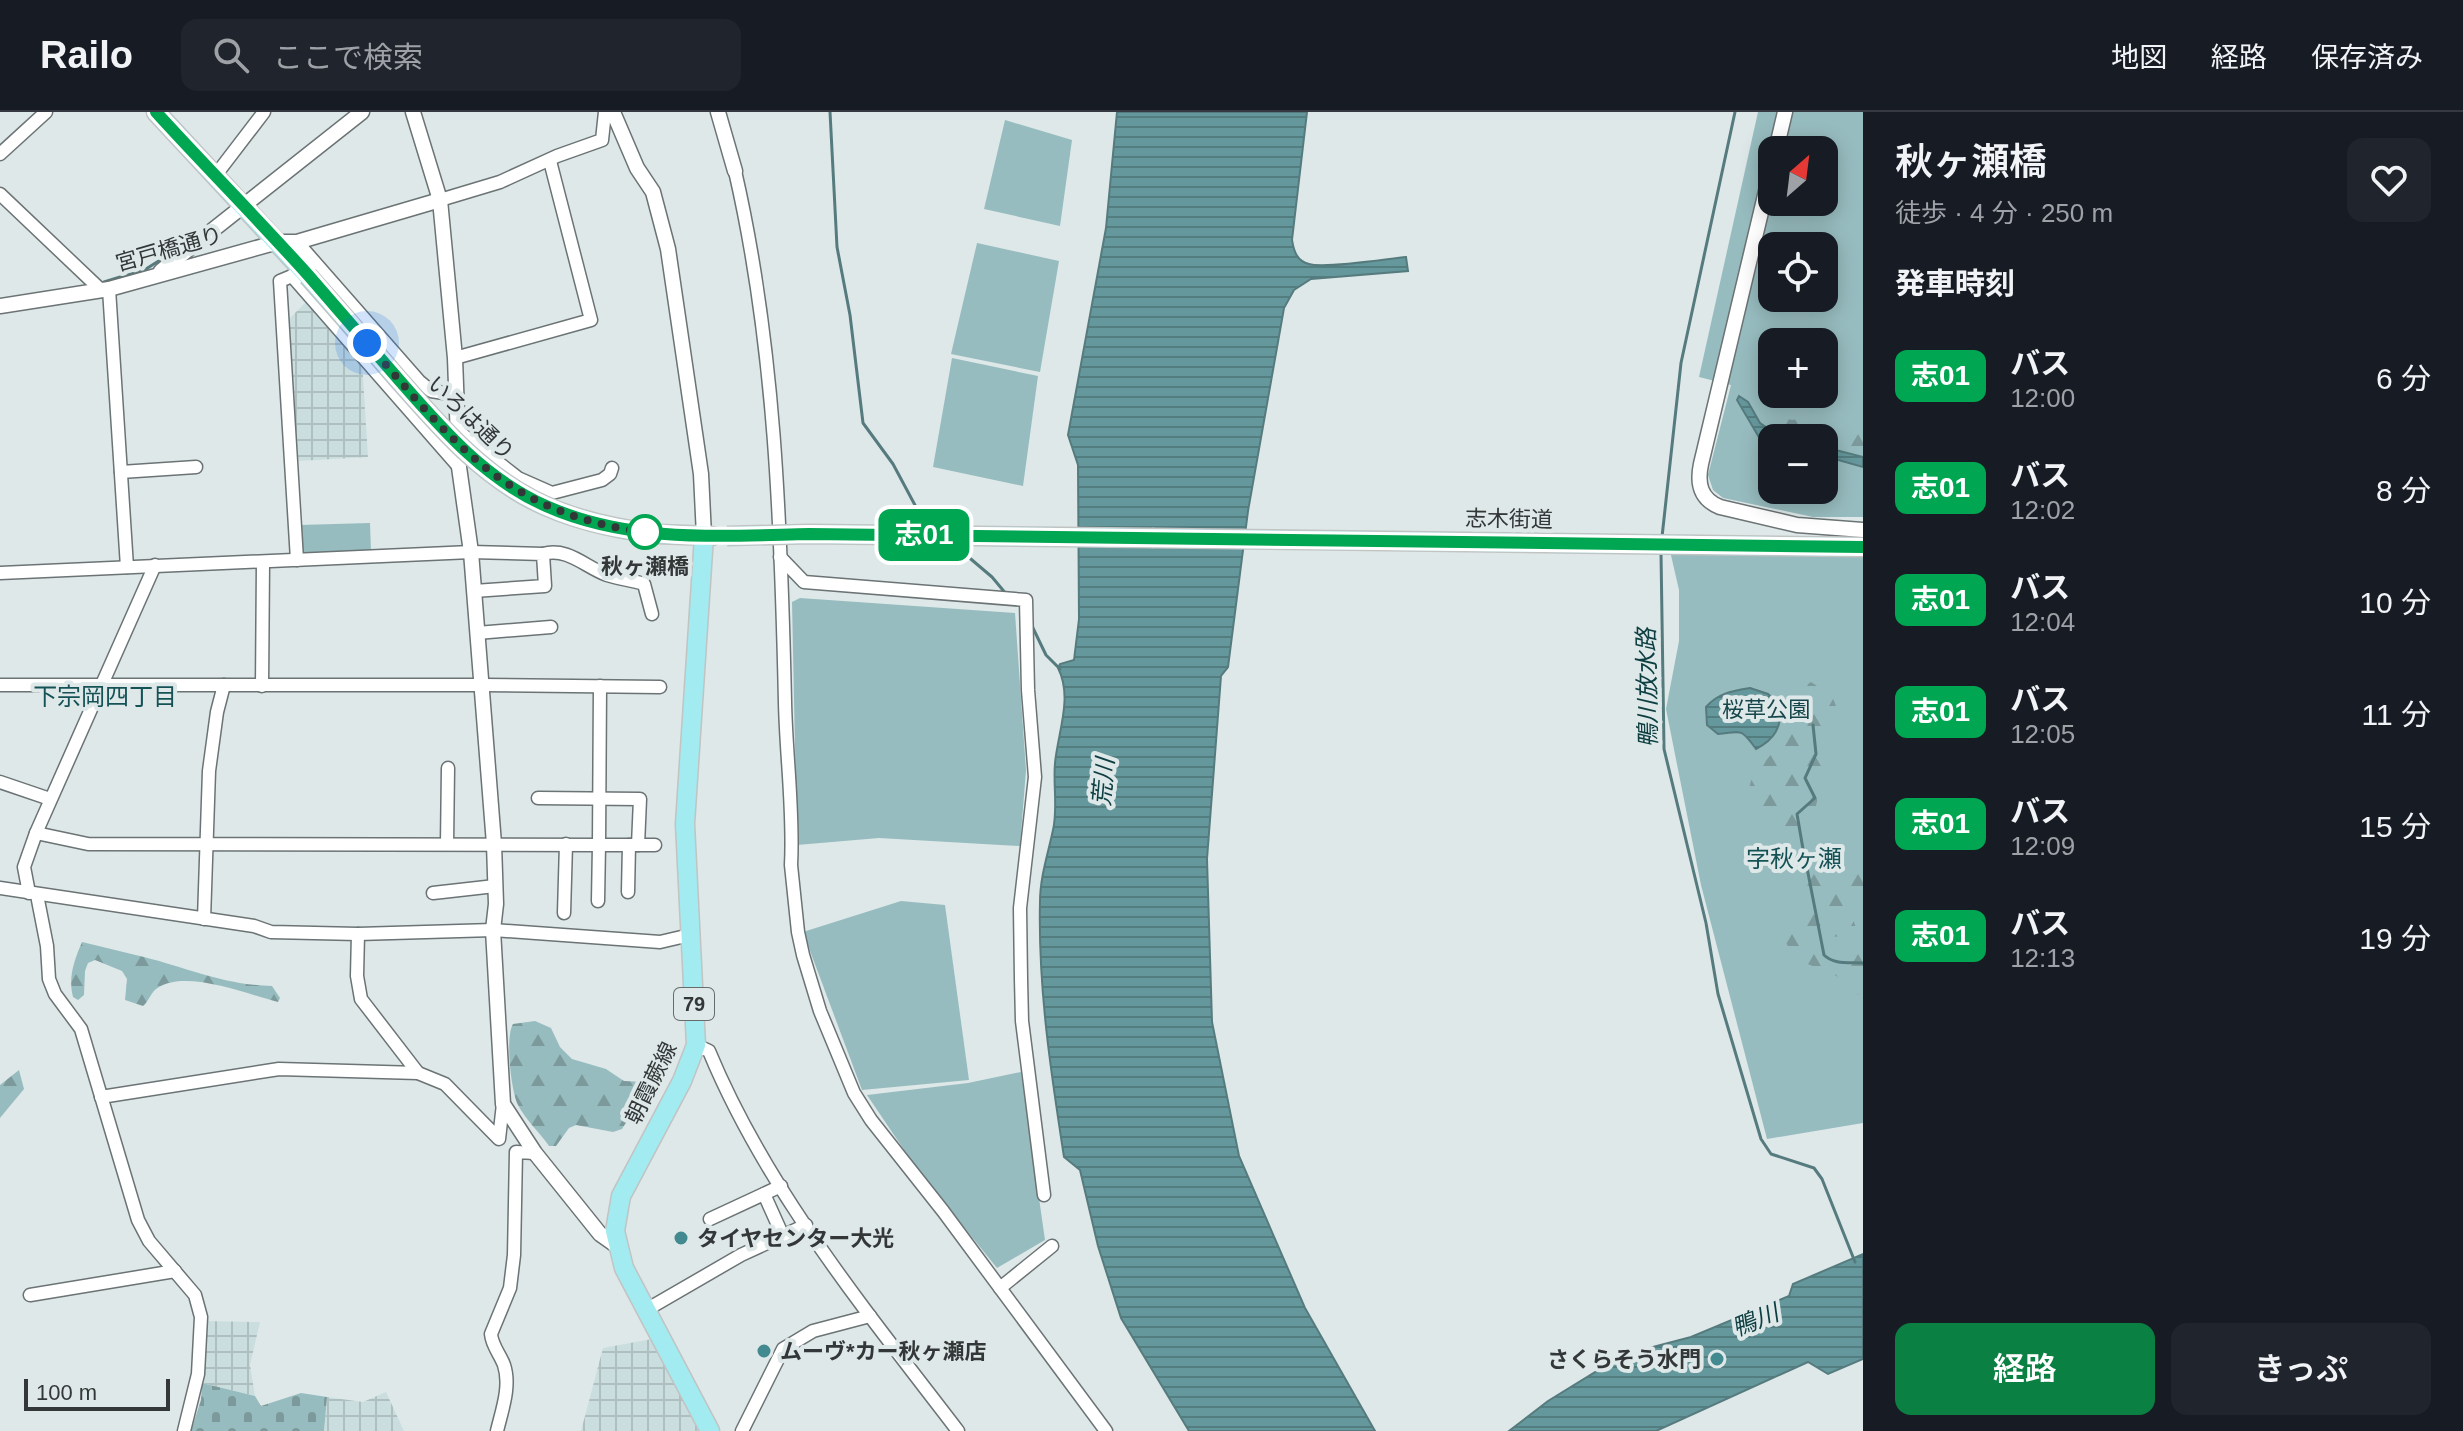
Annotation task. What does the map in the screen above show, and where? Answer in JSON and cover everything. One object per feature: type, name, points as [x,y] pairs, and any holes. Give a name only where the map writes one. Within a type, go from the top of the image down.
[{"type":"main road","name":"いろは通り","points":[[156,112],[238,202],[287,242],[301,274],[437,423],[494,476],[533,500],[561,512],[609,526],[657,534],[1154,538]]},
{"type":"main road","name":"朝霞蕨線","points":[[704,536],[686,799],[685,865],[696,1045],[682,1081],[621,1196],[615,1220],[617,1246],[624,1268],[710,1431]]},
{"type":"main road","name":"志木街道","points":[[1154,538],[1863,547]]},
{"type":"street","points":[[0,154],[46,112]]},
{"type":"street","points":[[215,176],[264,112]]},
{"type":"street","points":[[154,276],[238,202],[362,112]]},
{"type":"street","points":[[413,112],[440,200],[455,358],[459,467],[471,552],[494,844],[493,930],[503,1104],[499,1139]]},
{"type":"street","points":[[440,200],[500,182],[602,140],[605,112]]},
{"type":"street","points":[[613,112],[637,168],[653,192],[668,249],[701,474],[704,536]]},
{"type":"street","points":[[718,112],[745,216],[767,358],[776,459],[791,865],[798,932],[811,980],[836,1051],[861,1104],[1106,1431]]},
{"type":"street","points":[[1779,136],[1785,112]]},
{"type":"street","points":[[455,358],[591,320],[550,161]]},
{"type":"street","points":[[0,194],[105,290],[127,567]]},
{"type":"street","name":"宮戸橋通り","points":[[0,306],[105,290],[440,200]]},
{"type":"street","points":[[1760,216],[1701,464],[1700,487],[1706,498],[1720,507],[1797,525],[1863,530]]},
{"type":"street","points":[[287,242],[419,381],[431,391],[457,395]]},
{"type":"street","points":[[297,560],[280,281],[301,274],[459,467]]},
{"type":"street","points":[[458,431],[518,478],[552,493],[602,480],[612,468]]},
{"type":"street","points":[[121,472],[196,467]]},
{"type":"street","points":[[0,573],[471,552],[543,554],[553,551],[565,553],[607,574],[644,584],[652,614]]},
{"type":"street","points":[[474,591],[545,586],[543,554]]},
{"type":"street","points":[[780,557],[804,582],[1026,600],[1028,690],[1035,777],[1020,908],[1022,1021],[1044,1195]]},
{"type":"street","points":[[262,686],[263,562]]},
{"type":"street","points":[[155,565],[50,799],[24,867],[47,946],[49,979],[55,994],[81,1029],[138,1220],[149,1241],[195,1295],[201,1317],[198,1374],[184,1431]]},
{"type":"street","points":[[477,633],[551,627]]},
{"type":"street","points":[[0,685],[660,687]]},
{"type":"street","points":[[204,919],[209,771],[224,685]]},
{"type":"street","points":[[598,901],[600,686]]},
{"type":"street","points":[[447,844],[448,768]]},
{"type":"street","points":[[0,782],[50,799]]},
{"type":"street","points":[[538,798],[640,799],[628,892]]},
{"type":"street","points":[[36,833],[88,844],[655,845]]},
{"type":"street","points":[[564,913],[566,844]]},
{"type":"street","points":[[433,893],[495,886]]},
{"type":"street","points":[[0,888],[254,926],[271,932],[358,934],[493,930],[660,942],[690,935]]},
{"type":"street","points":[[358,934],[357,976],[361,999],[418,1073]]},
{"type":"street","points":[[696,1045],[709,1051],[759,1150],[806,1225],[870,1316],[958,1431]]},
{"type":"street","points":[[101,1097],[279,1069],[418,1073],[445,1084],[516,1152],[535,1153]]},
{"type":"street","points":[[503,1104],[535,1153],[600,1234],[617,1246]]},
{"type":"street","points":[[497,1431],[507,1389],[507,1375],[491,1334],[510,1288],[514,1255],[516,1152]]},
{"type":"street","points":[[710,1219],[781,1186]]},
{"type":"street","points":[[764,1194],[782,1234]]},
{"type":"street","points":[[646,1310],[782,1234],[806,1225]]},
{"type":"street","points":[[1000,1288],[1052,1246]]},
{"type":"street","points":[[30,1295],[175,1271]]},
{"type":"street","points":[[742,1431],[783,1349],[813,1331],[870,1316]]},
{"type":"shaded area","points":[[310,298],[362,361],[368,457],[298,461],[289,319]]},
{"type":"shaded area","points":[[205,1321],[260,1322],[250,1365],[255,1396],[202,1383]]},
{"type":"shaded area","points":[[652,1339],[701,1431],[581,1431],[603,1348]]},
{"type":"shaded area","points":[[386,1392],[404,1431],[324,1431],[327,1397],[363,1402]]},
{"type":"green space","points":[[1758,112],[1863,112],[1863,517],[1813,517],[1723,498],[1713,490],[1708,475],[1731,385],[1699,377]]},
{"type":"green space","points":[[1005,120],[1072,140],[1060,226],[984,209]]},
{"type":"green space","points":[[977,243],[1059,261],[1040,372],[951,354]]},
{"type":"green space","points":[[952,358],[1038,376],[1023,486],[933,467]]},
{"type":"green space","points":[[1762,412],[1792,420],[1812,417],[1822,424],[1766,424],[1759,415]]},
{"type":"green space","points":[[1863,433],[1863,452],[1838,447],[1838,440]]},
{"type":"green space","points":[[370,523],[371,552],[300,554],[299,525]]},
{"type":"green space","name":"桜草公園","points":[[1670,551],[1863,553],[1863,1123],[1767,1139],[1701,885],[1666,709],[1679,641],[1679,590]]},
{"type":"green space","points":[[800,598],[1015,613],[1026,770],[1020,846],[879,838],[797,845],[792,602]]},
{"type":"green space","points":[[1811,682],[1832,696],[1836,706],[1812,820],[1798,848],[1762,817],[1750,797],[1750,786],[1757,770],[1782,740],[1791,701],[1801,688]]},
{"type":"green space","points":[[1833,855],[1863,869],[1863,898],[1852,915],[1863,952],[1863,995],[1857,995],[1838,977],[1802,961],[1785,941],[1794,924],[1805,916],[1804,879],[1810,866]],"holes":[[[1830,936],[1851,938],[1855,944],[1855,957],[1850,959],[1832,957],[1824,945]]]},
{"type":"green space","points":[[901,901],[945,905],[969,1080],[862,1090],[803,932]]},
{"type":"green space","points":[[82,942],[222,979],[272,986],[280,998],[278,1002],[217,985],[185,981],[159,987],[143,1006],[125,1000],[127,979],[122,971],[95,960],[88,963],[84,995],[78,1000],[73,997],[72,976]]},
{"type":"green space","points":[[535,1021],[551,1028],[560,1047],[572,1059],[606,1069],[624,1081],[645,1082],[648,1088],[622,1129],[613,1132],[576,1125],[569,1128],[556,1146],[549,1146],[515,1098],[510,1064],[509,1040],[513,1024]]},
{"type":"green space","points":[[19,1070],[24,1089],[0,1118],[0,1085]]},
{"type":"green space","points":[[1021,1072],[1045,1240],[997,1268],[919,1172],[867,1095],[968,1083]]},
{"type":"green space","points":[[202,1383],[255,1396],[261,1406],[301,1393],[327,1397],[324,1431],[191,1431],[201,1400]]},
{"type":"water","name":"荒川","points":[[1117,112],[1307,112],[1292,240],[1297,255],[1305,263],[1317,265],[1406,257],[1408,271],[1311,279],[1294,290],[1284,308],[1248,511],[1228,667],[1221,676],[1207,859],[1212,1022],[1239,1156],[1305,1308],[1375,1431],[1189,1431],[1121,1318],[1098,1246],[1080,1170],[1064,1157],[1043,998],[1040,893],[1054,822],[1055,763],[1064,703],[1058,668],[1060,664],[1074,660],[1079,619],[1078,465],[1068,435],[1106,228]]},
{"type":"water","points":[[1739,396],[1748,402],[1761,424],[1758,424],[1758,436],[1737,400]]},
{"type":"water","points":[[1838,451],[1863,457],[1863,467],[1838,460]]},
{"type":"water","points":[[1750,688],[1768,694],[1781,706],[1776,732],[1756,749],[1743,734],[1718,734],[1707,725],[1706,707],[1711,702],[1726,693]]},
{"type":"water","name":"鴨川","points":[[1863,1254],[1863,1359],[1828,1374],[1808,1362],[1656,1431],[1509,1431],[1548,1401],[1597,1371],[1653,1347],[1691,1337],[1789,1296],[1793,1284]]},
{"type":"waterway","points":[[830,112],[837,247],[850,315],[863,423],[893,464],[916,507],[938,529]]},
{"type":"waterway","name":"鴨川放水路","points":[[1662,537],[1681,363],[1735,112]]},
{"type":"waterway","points":[[104,282],[146,269],[176,250]]},
{"type":"waterway","points":[[952,543],[992,577],[1007,595]]},
{"type":"waterway","name":"鴨川放水路","points":[[1661,553],[1664,749],[1706,923],[1718,994],[1761,1139],[1771,1154],[1814,1168],[1822,1179],[1855,1262]]},
{"type":"waterway","points":[[1032,626],[1046,655],[1060,669]]},
{"type":"waterway","points":[[1803,849],[1797,814],[1815,798],[1805,778],[1816,754],[1813,725]]},
{"type":"waterway","points":[[1807,868],[1824,955],[1837,962],[1863,963]]},
{"type":"bus line","name":"志01","points":[[156,112],[303,269],[452,440],[508,485],[533,500],[577,518],[626,530],[704,536],[809,534],[1863,547]]},
{"type":"place","name":"秋ヶ瀬橋","points":[[645,532]]},
{"type":"place","name":"タイヤセンター大光","points":[[681,1238]]},
{"type":"place","name":"ムーヴ*カー秋ヶ瀬店","points":[[764,1351]]},
{"type":"place","name":"さくらそう水門","points":[[1717,1359]]},
{"type":"district","name":"下宗岡四丁目","points":[[105,696]]},
{"type":"district","name":"字秋ヶ瀬","points":[[1794,858]]},
{"type":"route","points":[[367,343],[452,440],[508,485],[533,500],[577,518],[657,534],[645,532]]}]
